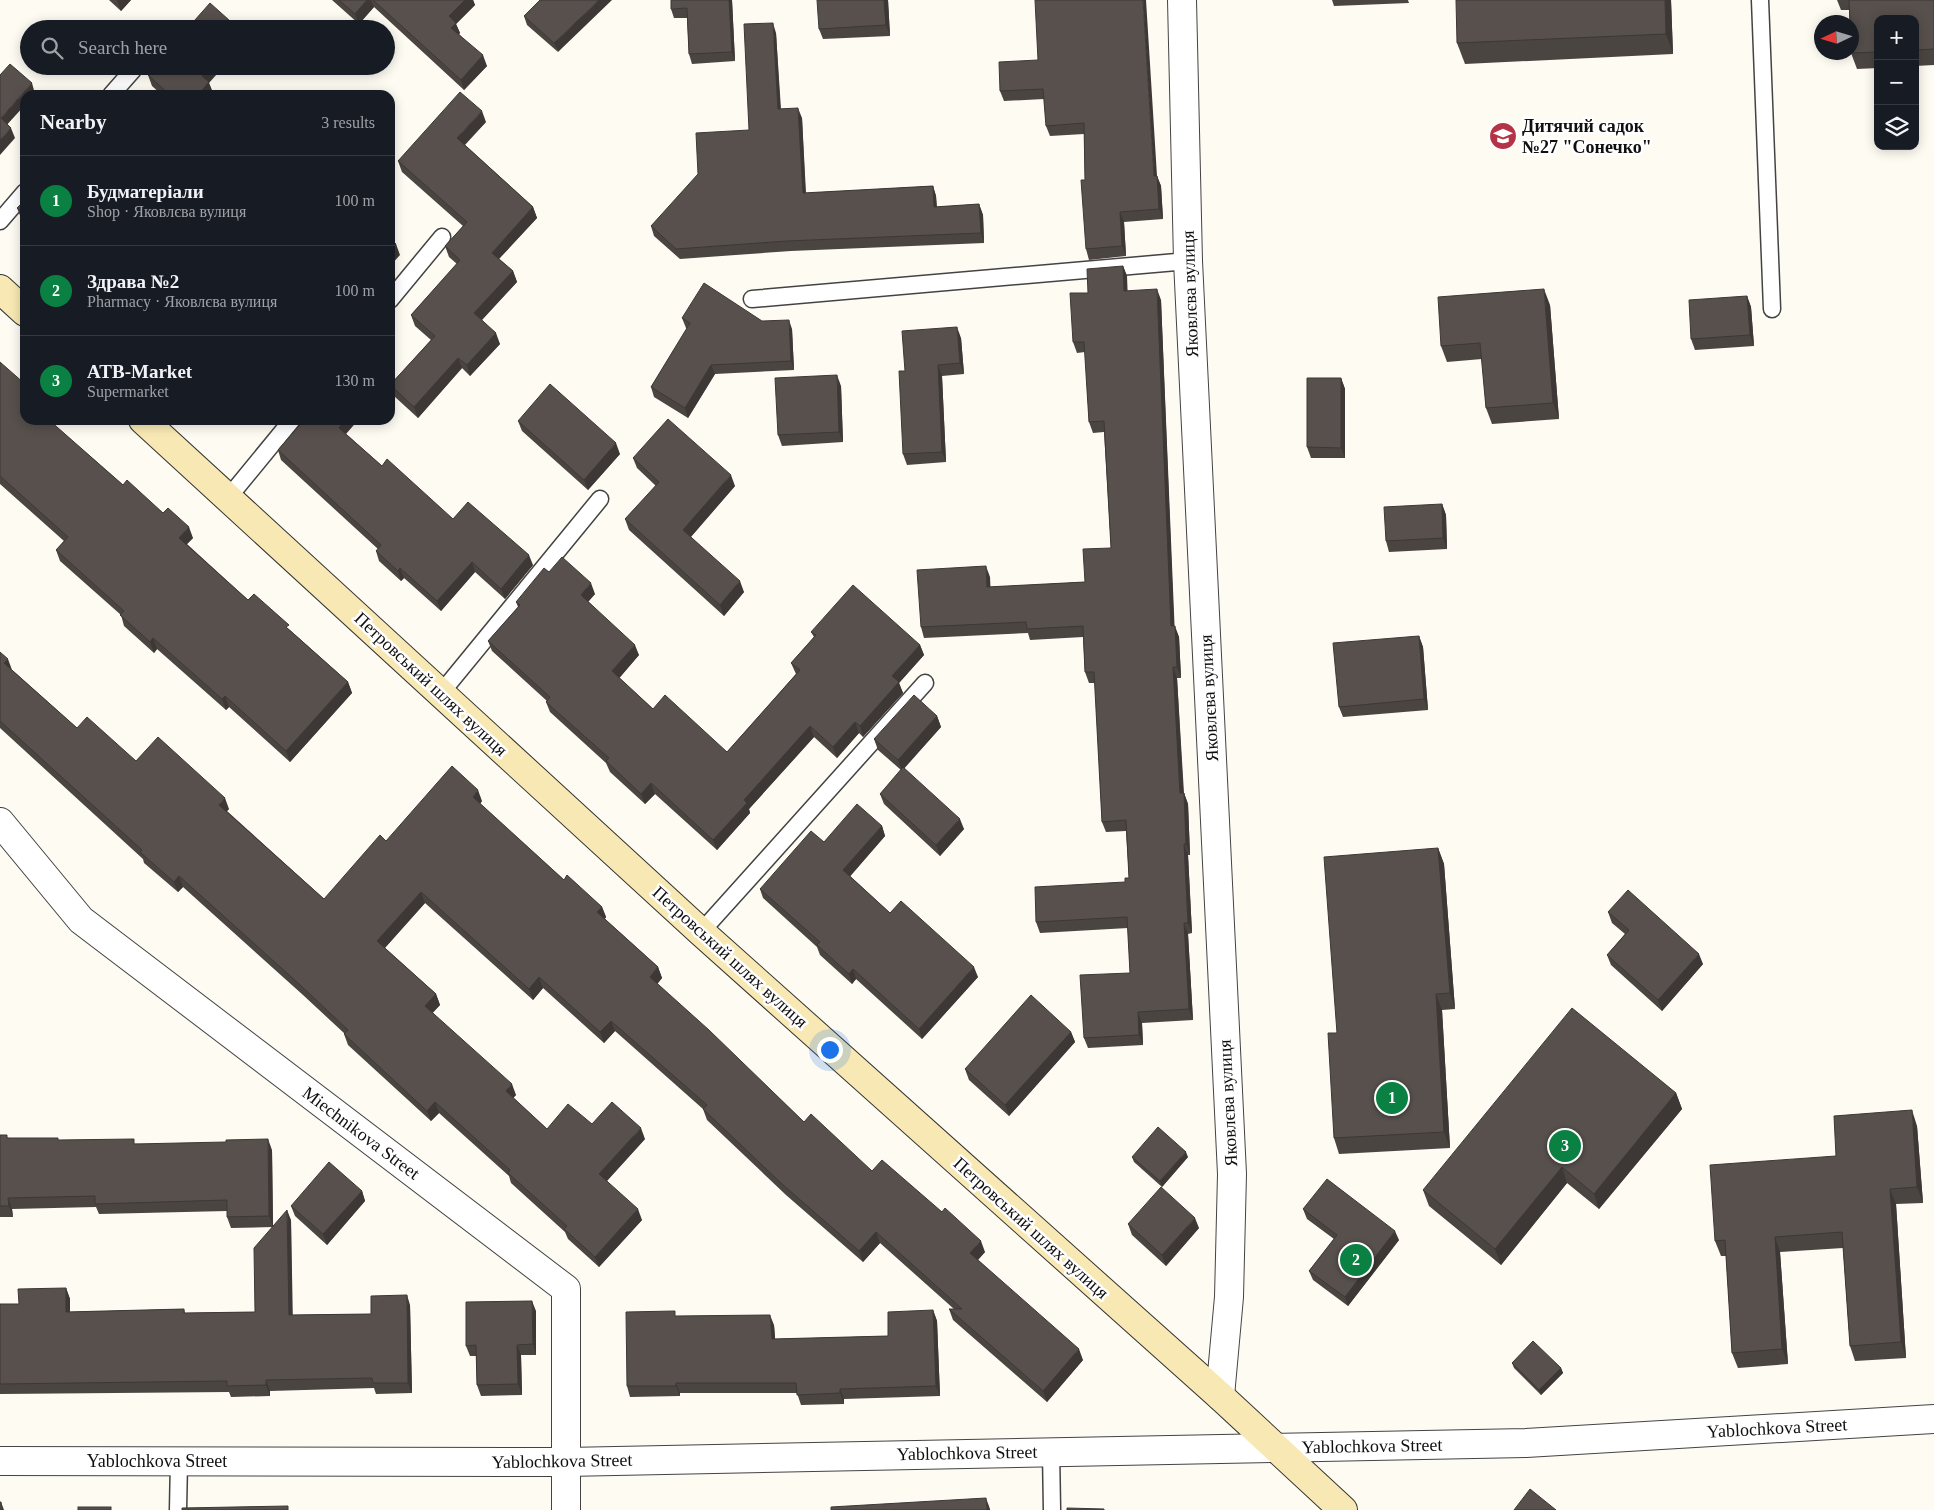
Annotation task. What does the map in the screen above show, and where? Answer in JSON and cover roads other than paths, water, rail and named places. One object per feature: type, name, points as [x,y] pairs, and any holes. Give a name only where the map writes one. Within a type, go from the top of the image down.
[{"type":"street","name":"Яковлєва вулиця","points":[[1182,0],[1188,261],[1232,1174],[1229,1297],[1220,1396]]},
{"type":"street","points":[[0,289],[20,307]]},
{"type":"street","name":"Петровський шлях вулиця","points":[[148,425],[701,932],[1220,1396],[1343,1510]]},
{"type":"street","name":"Miechnikova Street","points":[[0,822],[81,920],[566,1289],[566,1510]]},
{"type":"street","name":"Yablochkova Street","points":[[0,1461],[566,1462],[1526,1443],[1934,1419]]},
{"type":"lane","points":[[1760,0],[1772,309]]},
{"type":"lane","points":[[116,90],[129,75]]},
{"type":"lane","points":[[0,220],[20,198]]},
{"type":"lane","points":[[395,294],[442,238]]},
{"type":"lane","points":[[752,299],[1188,261]]},
{"type":"lane","points":[[228,498],[288,425]]},
{"type":"lane","points":[[441,693],[600,499]]},
{"type":"lane","points":[[701,932],[924,683]]},
{"type":"lane","points":[[1051,1451],[1052,1510]]},
{"type":"lane","points":[[178,1510],[179,1461]]},
{"type":"place","name":"Дитячий садок №27 \"Сонечко\"","points":[[1503,136]]},
{"type":"place","name":"Будматеріали","points":[[1392,1098]]},
{"type":"place","name":"ATB-Market","points":[[1565,1146]]},
{"type":"place","name":"Здрава №2","points":[[1356,1260]]}]
